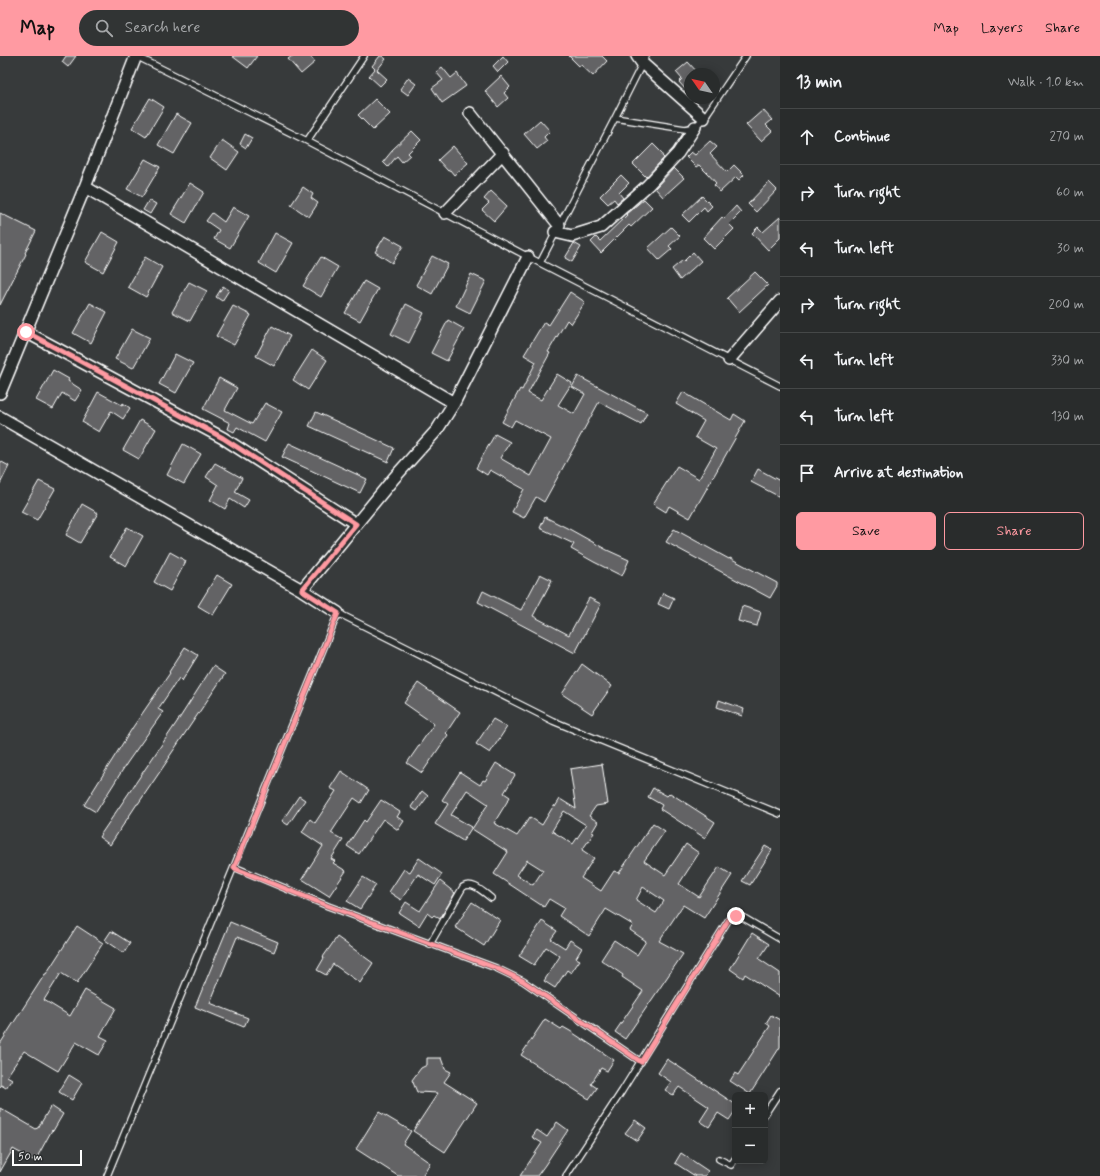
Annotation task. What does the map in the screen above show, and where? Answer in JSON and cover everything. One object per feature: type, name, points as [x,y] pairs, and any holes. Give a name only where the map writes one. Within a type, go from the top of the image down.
[{"type":"street","points":[[0,393],[85,187],[136,56]]},
{"type":"street","points":[[642,58],[704,118]]},
{"type":"street","points":[[470,113],[503,153],[557,228],[572,236],[601,227],[648,185],[678,153],[695,127]]},
{"type":"street","points":[[445,213],[503,153]]},
{"type":"street","points":[[85,187],[454,403]]},
{"type":"street","points":[[302,590],[394,478],[437,430],[454,403],[528,257]]},
{"type":"street","points":[[728,360],[780,301]]},
{"type":"street","points":[[26,332],[223,438],[356,524]]},
{"type":"street","points":[[0,418],[302,590],[338,613]]},
{"type":"lane","points":[[136,56],[307,141],[528,257],[780,386]]},
{"type":"lane","points":[[307,141],[364,56]]},
{"type":"lane","points":[[615,118],[685,128],[695,127],[704,118],[746,56]]},
{"type":"lane","points":[[540,263],[615,118],[642,58]]},
{"type":"lane","points":[[107,1176],[338,613],[553,721],[780,814]]},
{"type":"lane","points":[[234,868],[328,906],[496,968],[523,981],[641,1062]]},
{"type":"lane","points":[[430,944],[463,887],[467,884],[472,884],[491,898]]},
{"type":"lane","points":[[566,1176],[641,1062],[729,919],[736,916],[744,918],[780,939]]},
{"type":"lane","points":[[768,1109],[780,1091]]},
{"type":"lane","points":[[719,1159],[731,1165],[732,1164]]},
{"type":"building","points":[[66,56],[76,56],[68,67],[62,62]]},
{"type":"building","points":[[232,56],[257,56],[248,68]]},
{"type":"building","points":[[292,56],[310,56],[315,62],[301,74],[288,59]]},
{"type":"building","points":[[380,56],[386,59],[377,70],[387,79],[380,86],[369,76],[375,69],[372,66]]},
{"type":"building","points":[[503,56],[508,62],[498,72],[493,66]]},
{"type":"building","points":[[569,56],[602,56],[607,61],[593,76],[581,65],[579,66]]},
{"type":"building","points":[[688,62],[694,68],[684,68],[684,88],[679,82],[682,79],[676,72]]},
{"type":"building","points":[[442,67],[451,78],[457,73],[466,86],[442,103],[432,88],[443,80],[436,72]]},
{"type":"building","points":[[501,76],[510,87],[504,93],[508,98],[498,107],[485,91]]},
{"type":"building","points":[[408,78],[416,84],[408,95],[400,89]]},
{"type":"building","points":[[150,98],[164,107],[146,137],[132,128]]},
{"type":"building","points":[[375,99],[390,114],[373,130],[358,115]]},
{"type":"building","points":[[763,110],[772,120],[766,125],[772,131],[761,141],[746,125]]},
{"type":"building","points":[[176,114],[192,123],[174,154],[158,145]]},
{"type":"building","points":[[540,120],[550,131],[544,137],[547,141],[537,149],[524,134]]},
{"type":"building","points":[[412,131],[421,140],[408,153],[410,155],[402,162],[397,156],[388,167],[383,162],[392,150]]},
{"type":"building","points":[[245,134],[252,138],[246,148],[240,144]]},
{"type":"building","points":[[222,140],[239,152],[227,170],[210,158]]},
{"type":"building","points":[[710,141],[717,147],[710,154],[727,172],[734,165],[744,175],[739,180],[736,177],[720,192],[714,185],[716,183],[708,174],[699,165],[696,167],[686,157],[691,152],[695,155]]},
{"type":"building","points":[[653,144],[663,154],[662,156],[664,158],[646,177],[633,164]]},
{"type":"building","points":[[453,146],[468,163],[454,175],[438,160]]},
{"type":"building","points":[[145,159],[160,167],[142,197],[127,189]]},
{"type":"building","points":[[674,168],[684,178],[663,197],[655,188]]},
{"type":"building","points":[[621,175],[629,183],[619,193],[623,198],[617,203],[614,199],[608,204],[600,196]]},
{"type":"building","points":[[769,182],[777,190],[756,212],[748,204]]},
{"type":"building","points":[[190,183],[204,192],[186,223],[171,214]]},
{"type":"building","points":[[303,187],[313,194],[311,198],[318,203],[309,217],[291,205]]},
{"type":"building","points":[[491,191],[507,206],[494,221],[482,210],[489,203],[484,199]]},
{"type":"building","points":[[702,196],[712,206],[707,211],[704,207],[689,222],[682,215]]},
{"type":"building","points":[[644,199],[652,207],[631,227],[629,225],[601,253],[591,242],[596,237],[600,241],[627,215],[626,214]]},
{"type":"building","points":[[149,200],[156,204],[150,214],[143,210]]},
{"type":"building","points":[[736,206],[741,212],[729,224],[734,229],[714,249],[703,238],[722,217],[724,219]]},
{"type":"building","points":[[233,207],[249,216],[230,248],[214,239],[219,230],[206,221],[212,213],[224,222]]},
{"type":"building","points":[[0,213],[36,231],[0,305]]},
{"type":"building","points":[[780,217],[780,238],[768,250],[752,233],[758,227],[763,232]]},
{"type":"building","points":[[671,227],[680,236],[669,246],[672,249],[659,260],[648,248]]},
{"type":"building","points":[[102,232],[119,242],[103,272],[85,262]]},
{"type":"building","points":[[275,233],[293,243],[276,273],[259,263]]},
{"type":"building","points":[[385,236],[403,246],[392,263],[375,252]]},
{"type":"building","points":[[574,243],[581,247],[572,262],[565,258]]},
{"type":"building","points":[[693,252],[701,261],[680,280],[672,269],[683,260],[684,261]]},
{"type":"building","points":[[432,256],[448,264],[432,294],[416,285]]},
{"type":"building","points":[[145,257],[162,267],[146,297],[128,287]]},
{"type":"building","points":[[321,257],[338,267],[321,297],[303,286]]},
{"type":"building","points":[[755,272],[768,285],[739,312],[727,298]]},
{"type":"building","points":[[471,274],[486,281],[470,313],[456,306]]},
{"type":"building","points":[[364,281],[378,289],[360,321],[345,313]]},
{"type":"building","points":[[189,282],[207,291],[190,321],[172,312]]},
{"type":"building","points":[[223,286],[229,290],[222,301],[216,297]]},
{"type":"building","points":[[570,292],[585,302],[571,324],[567,320],[548,352],[550,353],[528,393],[541,400],[557,374],[572,383],[558,405],[574,414],[585,394],[572,387],[578,376],[647,413],[641,424],[599,402],[544,502],[536,497],[524,518],[512,512],[524,489],[490,470],[487,475],[476,468],[495,434],[510,442],[500,458],[531,476],[551,439],[515,420],[511,427],[502,422],[520,389],[522,390],[536,362],[524,355],[544,322],[549,325]]},
{"type":"building","points":[[90,303],[107,312],[91,343],[73,333]]},
{"type":"building","points":[[406,304],[424,313],[409,343],[391,334]]},
{"type":"building","points":[[233,306],[251,315],[234,345],[216,336]]},
{"type":"building","points":[[448,320],[464,329],[447,361],[431,353]]},
{"type":"building","points":[[272,326],[290,336],[274,366],[256,356]]},
{"type":"building","points":[[132,329],[150,338],[133,368],[115,359]]},
{"type":"building","points":[[312,350],[327,360],[308,390],[293,380]]},
{"type":"building","points":[[175,354],[193,363],[176,393],[159,384]]},
{"type":"building","points":[[53,370],[69,379],[68,381],[82,390],[75,401],[62,393],[53,409],[36,400]]},
{"type":"building","points":[[219,378],[237,388],[225,410],[252,424],[265,403],[282,412],[265,442],[237,427],[234,432],[228,429],[230,423],[203,409]]},
{"type":"building","points":[[98,392],[122,405],[123,403],[130,408],[123,419],[111,411],[99,432],[82,422]]},
{"type":"building","points":[[683,392],[731,420],[734,414],[745,421],[690,518],[669,506],[666,512],[653,504],[677,466],[699,479],[716,449],[695,437],[704,421],[676,404]]},
{"type":"building","points":[[316,412],[394,448],[388,462],[309,426]]},
{"type":"building","points":[[140,420],[156,429],[139,459],[123,450]]},
{"type":"building","points":[[289,443],[367,479],[360,493],[282,457]]},
{"type":"building","points":[[183,444],[201,454],[184,484],[167,475]]},
{"type":"building","points":[[0,461],[9,466],[0,484]]},
{"type":"building","points":[[215,463],[242,478],[235,492],[249,500],[244,508],[230,499],[225,509],[210,500],[218,485],[206,477]]},
{"type":"building","points":[[758,469],[780,481],[780,497],[751,482]]},
{"type":"building","points":[[39,481],[55,489],[37,520],[21,512]]},
{"type":"building","points":[[82,504],[98,513],[80,543],[66,535]]},
{"type":"building","points":[[545,517],[629,560],[622,576],[571,549],[574,544],[540,528]]},
{"type":"building","points":[[127,527],[143,536],[126,566],[110,557]]},
{"type":"building","points":[[674,529],[777,583],[777,586],[770,598],[666,542]]},
{"type":"building","points":[[170,552],[186,561],[170,591],[154,582]]},
{"type":"building","points":[[540,574],[552,580],[533,616],[569,635],[589,598],[601,604],[575,653],[478,602],[483,591],[521,610]]},
{"type":"building","points":[[217,575],[232,584],[213,615],[198,606]]},
{"type":"building","points":[[663,593],[674,598],[669,609],[658,604]]},
{"type":"building","points":[[742,606],[761,612],[757,626],[738,621]]},
{"type":"building","points":[[185,647],[198,655],[182,681],[179,678],[158,709],[163,712],[127,763],[96,812],[84,805],[133,727],[170,673],[169,672]]},
{"type":"building","points":[[582,664],[612,686],[592,714],[562,694]]},
{"type":"building","points":[[213,666],[225,674],[110,845],[99,837]]},
{"type":"building","points":[[418,683],[460,712],[446,733],[448,735],[422,773],[407,763],[434,724],[404,703]]},
{"type":"building","points":[[719,700],[744,709],[742,716],[717,707]]},
{"type":"building","points":[[493,719],[507,727],[490,753],[476,744]]},
{"type":"building","points":[[496,763],[515,775],[504,793],[510,797],[494,823],[517,836],[530,817],[542,825],[554,805],[555,807],[560,799],[576,809],[570,769],[602,764],[608,804],[596,806],[589,816],[598,822],[592,832],[594,833],[582,850],[594,858],[581,878],[601,891],[614,871],[619,873],[653,823],[665,831],[644,861],[665,875],[686,844],[699,853],[679,884],[699,897],[719,867],[732,875],[704,918],[683,905],[659,941],[683,954],[625,1039],[615,1032],[643,991],[622,977],[623,975],[601,960],[614,940],[637,955],[646,941],[630,930],[633,925],[606,909],[589,936],[559,916],[564,908],[549,899],[544,907],[494,874],[508,852],[472,829],[488,804],[467,790],[451,815],[472,827],[463,841],[435,824],[448,804],[442,800],[460,772],[480,785],[483,780],[485,781]],"holes":[[[564,811],[586,825],[573,844],[552,831]],[[527,860],[543,870],[533,885],[517,875]],[[643,887],[664,901],[656,913],[636,900]]]},
{"type":"building","points":[[341,771],[369,790],[361,803],[354,798],[331,833],[343,840],[331,859],[335,861],[333,863],[346,871],[329,896],[302,879],[323,846],[302,832],[310,819],[315,823],[336,791],[330,788]]},
{"type":"building","points":[[653,788],[667,796],[670,793],[715,822],[705,838],[660,809],[662,805],[648,797]]},
{"type":"building","points":[[422,791],[428,796],[417,811],[411,807]]},
{"type":"building","points":[[299,796],[305,800],[288,825],[282,821]]},
{"type":"building","points":[[381,800],[400,812],[397,817],[404,821],[398,830],[383,819],[359,854],[347,846],[364,820],[366,822]]},
{"type":"building","points":[[765,846],[772,850],[750,885],[742,881]]},
{"type":"building","points":[[419,858],[442,874],[435,885],[418,874],[401,900],[389,892],[404,869],[410,872]]},
{"type":"building","points":[[363,877],[376,885],[360,909],[347,901]]},
{"type":"building","points":[[440,881],[455,893],[440,919],[434,915],[432,917],[427,913],[419,926],[399,913],[406,902],[420,911]]},
{"type":"building","points":[[472,902],[500,920],[484,946],[455,927]]},
{"type":"building","points":[[542,921],[557,931],[551,939],[565,948],[570,940],[582,948],[576,958],[580,960],[571,973],[567,970],[555,988],[544,981],[560,956],[546,947],[534,965],[519,956]]},
{"type":"building","points":[[230,922],[278,942],[274,952],[237,937],[210,1003],[248,1018],[244,1027],[195,1007]]},
{"type":"building","points":[[77,926],[103,943],[77,983],[61,973],[44,1000],[70,1016],[85,990],[116,1008],[100,1036],[108,1040],[99,1055],[76,1042],[58,1071],[24,1051],[7,1076],[12,1079],[6,1088],[1,1085],[0,1087],[0,1044]]},
{"type":"building","points":[[111,931],[130,943],[124,953],[105,940]]},
{"type":"building","points":[[752,933],[769,944],[759,959],[780,973],[780,997],[745,974],[743,978],[730,969]]},
{"type":"building","points":[[337,937],[373,963],[360,983],[333,964],[326,975],[317,970],[324,958],[323,957]]},
{"type":"building","points":[[771,1015],[780,1020],[780,1047],[751,1092],[747,1092],[730,1081],[735,1073],[738,1075],[770,1026],[766,1023]]},
{"type":"building","points":[[545,1019],[561,1029],[563,1027],[570,1031],[614,1060],[607,1071],[601,1068],[591,1084],[597,1088],[589,1099],[521,1055]]},
{"type":"building","points":[[427,1058],[441,1058],[445,1069],[451,1072],[444,1082],[477,1103],[445,1152],[413,1131],[438,1093],[417,1092],[412,1080],[421,1068],[427,1065]]},
{"type":"building","points":[[667,1059],[732,1102],[732,1116],[729,1120],[718,1113],[709,1127],[700,1121],[709,1107],[679,1087],[673,1095],[665,1090],[671,1082],[658,1073]]},
{"type":"building","points":[[69,1075],[82,1083],[72,1100],[59,1092]]},
{"type":"building","points":[[51,1106],[63,1114],[53,1131],[52,1130],[35,1161],[13,1149],[0,1172],[0,1108],[36,1129]]},
{"type":"building","points":[[379,1112],[411,1131],[403,1144],[430,1163],[422,1176],[398,1176],[356,1149]]},
{"type":"building","points":[[635,1120],[646,1128],[637,1141],[625,1133]]},
{"type":"building","points":[[557,1122],[568,1130],[545,1165],[537,1176],[520,1176],[542,1143],[532,1137],[537,1130],[547,1137]]},
{"type":"building","points":[[681,1153],[708,1171],[705,1176],[695,1176],[675,1163]]},
{"type":"route","points":[[26,332],[223,438],[356,524],[302,590],[338,613],[234,868],[328,906],[496,968],[523,981],[641,1062],[729,919],[736,916]]}]
